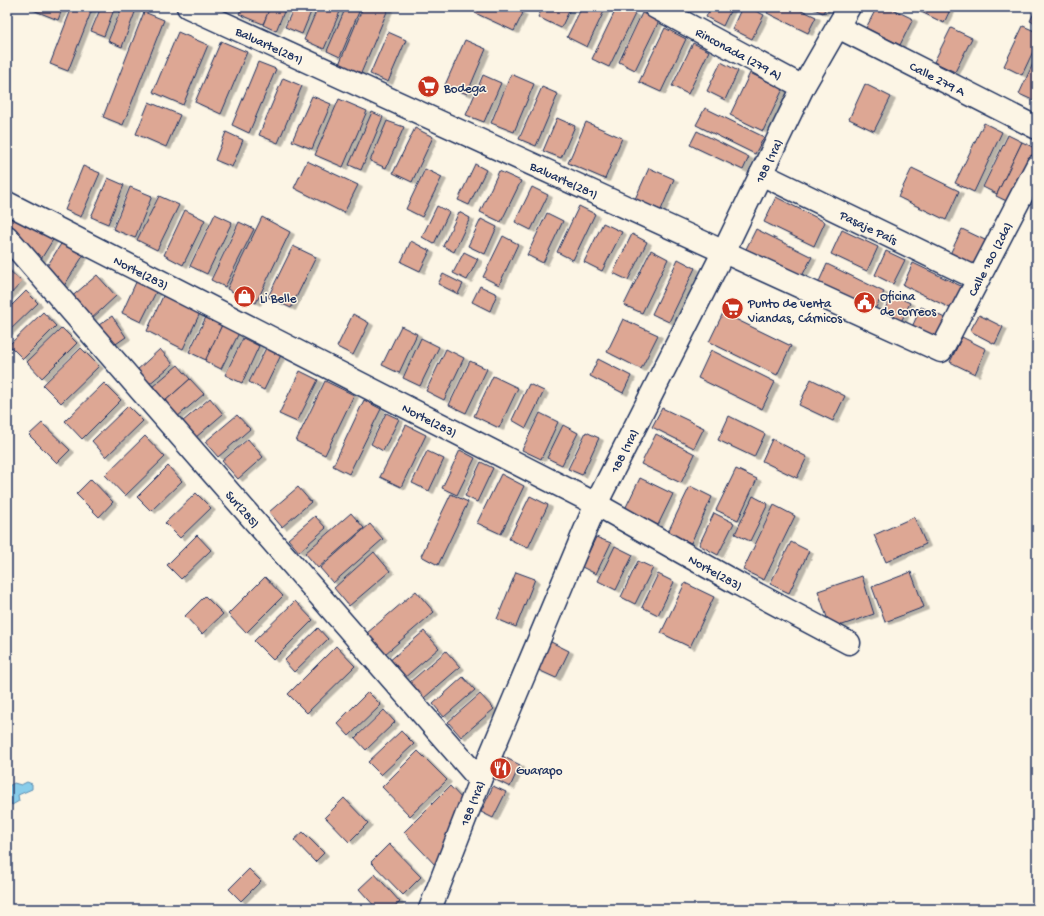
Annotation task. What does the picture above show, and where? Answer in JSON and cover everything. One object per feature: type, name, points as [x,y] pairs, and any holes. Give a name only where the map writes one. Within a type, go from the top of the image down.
[{"type":"street","name":"Baluarte(281)","points":[[188,7],[941,351]]},
{"type":"street","name":"Rinconada (279 A)","points":[[655,7],[803,87]]},
{"type":"street","name":"188 (1ra)","points":[[430,909],[480,780],[596,504],[724,251],[803,87],[848,7]]},
{"type":"street","name":"Calle 279 A","points":[[838,27],[1037,128]]},
{"type":"street","name":"Calle 180 (2da)","points":[[941,351],[1037,166]]},
{"type":"street","name":"Pasaje País","points":[[761,174],[978,279]]},
{"type":"street","name":"Norte(283)","points":[[7,203],[596,504],[740,585],[849,643]]},
{"type":"street","name":"Sur(285)","points":[[7,237],[480,780]]},
{"type":"water","points":[[27,782],[32,784],[32,789],[18,795],[19,801],[12,805],[7,798],[7,787],[14,783],[21,785]]},
{"type":"building","points":[[34,7],[63,7],[58,20],[33,10]]},
{"type":"building","points":[[72,7],[93,7],[68,71],[50,64]]},
{"type":"building","points":[[101,7],[115,7],[104,36],[91,31]]},
{"type":"building","points":[[122,7],[137,7],[122,47],[108,41]]},
{"type":"building","points":[[242,7],[271,7],[263,24],[239,14]]},
{"type":"building","points":[[270,7],[286,7],[276,31],[263,25]]},
{"type":"building","points":[[294,7],[313,7],[302,34],[285,27]]},
{"type":"building","points":[[318,7],[342,7],[324,49],[304,40]]},
{"type":"building","points":[[346,7],[361,7],[340,57],[327,51]]},
{"type":"building","points":[[363,7],[389,7],[359,78],[337,69]]},
{"type":"building","points":[[478,7],[511,7],[523,13],[514,31],[475,13]]},
{"type":"building","points":[[543,7],[571,7],[561,28],[538,17]]},
{"type":"building","points":[[582,7],[606,7],[587,47],[567,37]]},
{"type":"building","points":[[617,7],[621,7],[635,14],[609,67],[592,59]]},
{"type":"building","points":[[711,7],[732,7],[723,26],[706,17]]},
{"type":"building","points":[[742,7],[748,7],[764,15],[752,39],[732,29]]},
{"type":"building","points":[[770,7],[795,7],[816,17],[808,33],[767,13]]},
{"type":"building","points":[[810,7],[826,7],[823,13]]},
{"type":"building","points":[[877,7],[888,7],[913,19],[900,45],[866,28]]},
{"type":"building","points":[[911,7],[945,7],[950,10],[944,23]]},
{"type":"building","points":[[1037,7],[1037,24],[1030,21]]},
{"type":"building","points":[[144,12],[164,20],[123,125],[103,117]]},
{"type":"building","points":[[642,13],[659,21],[635,70],[619,62]]},
{"type":"building","points":[[1023,26],[1037,32],[1037,43],[1022,75],[1004,66]]},
{"type":"building","points":[[665,28],[686,39],[661,92],[639,82]]},
{"type":"building","points":[[951,28],[972,38],[955,72],[934,62]]},
{"type":"building","points":[[178,32],[208,45],[183,105],[153,92]]},
{"type":"building","points":[[388,32],[406,40],[388,82],[370,74]]},
{"type":"building","points":[[465,40],[486,49],[467,94],[445,85]]},
{"type":"building","points":[[221,41],[247,52],[221,114],[195,102]]},
{"type":"building","points":[[693,43],[709,51],[688,94],[672,86]]},
{"type":"building","points":[[1036,57],[1037,58],[1037,102],[1019,94]]},
{"type":"building","points":[[258,62],[276,69],[249,133],[232,125]]},
{"type":"building","points":[[721,62],[738,71],[725,100],[707,91]]},
{"type":"building","points":[[750,73],[783,89],[763,131],[730,115]]},
{"type":"building","points":[[511,74],[534,84],[514,132],[491,123]]},
{"type":"building","points":[[483,75],[501,83],[484,122],[466,115]]},
{"type":"building","points":[[283,78],[302,86],[278,143],[259,135]]},
{"type":"building","points":[[865,84],[891,97],[874,131],[849,119]]},
{"type":"building","points":[[542,87],[558,94],[536,146],[519,139]]},
{"type":"building","points":[[312,96],[331,104],[312,149],[292,141]]},
{"type":"building","points":[[339,99],[367,111],[343,167],[315,155]]},
{"type":"building","points":[[149,102],[180,115],[166,147],[136,134]]},
{"type":"building","points":[[705,108],[764,137],[755,154],[696,125]]},
{"type":"building","points":[[372,112],[383,117],[361,170],[349,165]]},
{"type":"building","points":[[557,118],[575,126],[561,158],[543,151]]},
{"type":"building","points":[[387,121],[404,127],[386,168],[370,161]]},
{"type":"building","points":[[586,122],[622,138],[605,179],[568,163]]},
{"type":"building","points":[[984,123],[1002,132],[974,192],[955,183]]},
{"type":"building","points":[[415,128],[433,137],[412,182],[393,173]]},
{"type":"building","points":[[697,131],[749,157],[743,170],[690,145]]},
{"type":"building","points":[[226,132],[243,140],[232,167],[215,160]]},
{"type":"building","points":[[1008,135],[1022,142],[997,194],[983,187]]},
{"type":"building","points":[[1022,142],[1037,149],[1037,153],[1013,204],[996,196]]},
{"type":"building","points":[[307,161],[358,185],[344,213],[294,188]]},
{"type":"building","points":[[475,164],[486,170],[469,205],[458,200]]},
{"type":"building","points":[[83,166],[100,173],[81,217],[65,210]]},
{"type":"building","points":[[649,168],[674,179],[661,210],[635,199]]},
{"type":"building","points":[[912,168],[959,191],[946,220],[898,197]]},
{"type":"building","points":[[425,169],[442,177],[422,217],[406,209]]},
{"type":"building","points":[[499,171],[521,181],[501,222],[480,212]]},
{"type":"building","points":[[108,178],[124,185],[108,224],[91,217]]},
{"type":"building","points":[[130,187],[152,196],[135,238],[113,229]]},
{"type":"building","points":[[532,187],[548,195],[531,230],[515,222]]},
{"type":"building","points":[[159,196],[179,205],[157,250],[137,240]]},
{"type":"building","points":[[776,197],[825,222],[814,246],[764,222]]},
{"type":"building","points":[[437,206],[449,212],[434,244],[422,237]]},
{"type":"building","points":[[579,206],[595,214],[573,260],[557,252]]},
{"type":"building","points":[[7,210],[54,238],[38,264],[7,228]]},
{"type":"building","points":[[185,210],[205,220],[183,265],[164,255]]},
{"type":"building","points":[[459,212],[470,218],[454,252],[443,246]]},
{"type":"building","points":[[547,213],[563,221],[543,263],[527,255]]},
{"type":"building","points":[[215,214],[232,222],[207,274],[190,266]]},
{"type":"building","points":[[262,217],[290,232],[256,303],[227,289]]},
{"type":"building","points":[[481,219],[497,227],[485,254],[468,246]]},
{"type":"building","points":[[239,222],[254,229],[225,287],[211,280]]},
{"type":"building","points":[[603,223],[622,232],[602,271],[584,262]]},
{"type":"building","points":[[756,229],[812,257],[802,276],[746,249]]},
{"type":"building","points":[[962,229],[987,241],[975,266],[950,254]]},
{"type":"building","points":[[842,230],[878,247],[867,271],[831,254]]},
{"type":"building","points":[[632,234],[647,242],[628,280],[613,273]]},
{"type":"building","points":[[503,236],[518,244],[499,285],[483,277]]},
{"type":"building","points":[[64,239],[85,253],[62,289],[46,268]]},
{"type":"building","points":[[411,241],[430,251],[420,271],[401,262]]},
{"type":"building","points":[[293,246],[316,257],[291,308],[268,297]]},
{"type":"building","points":[[651,250],[668,259],[642,313],[624,305]]},
{"type":"building","points":[[886,251],[905,260],[893,284],[875,275]]},
{"type":"building","points":[[464,252],[478,259],[467,280],[453,273]]},
{"type":"building","points":[[678,259],[695,268],[669,322],[652,314]]},
{"type":"building","points":[[913,263],[963,287],[952,309],[903,285]]},
{"type":"building","points":[[827,264],[884,292],[872,315],[816,288]]},
{"type":"building","points":[[7,268],[22,282],[7,298]]},
{"type":"building","points":[[443,274],[463,284],[458,294],[438,284]]},
{"type":"building","points":[[97,275],[116,296],[89,321],[69,299]]},
{"type":"building","points":[[137,280],[157,290],[141,322],[122,313]]},
{"type":"building","points":[[480,286],[497,294],[490,311],[472,302]]},
{"type":"building","points":[[26,291],[38,303],[7,333],[7,310]]},
{"type":"building","points":[[892,294],[910,303],[901,322],[883,313]]},
{"type":"building","points":[[163,296],[200,313],[183,349],[147,331]]},
{"type":"building","points":[[921,307],[947,319],[937,339],[912,327]]},
{"type":"building","points":[[43,312],[56,326],[23,359],[9,345]]},
{"type":"building","points":[[723,313],[791,346],[777,375],[709,342]]},
{"type":"building","points":[[353,314],[369,323],[353,355],[337,347]]},
{"type":"building","points":[[979,315],[1003,327],[995,344],[970,331]]},
{"type":"building","points":[[112,316],[126,337],[110,348],[96,327]]},
{"type":"building","points":[[206,317],[222,325],[206,360],[189,352]]},
{"type":"building","points":[[623,319],[658,335],[641,369],[607,352]]},
{"type":"building","points":[[222,325],[239,333],[221,369],[205,361]]},
{"type":"building","points":[[401,326],[417,334],[399,373],[382,365]]},
{"type":"building","points":[[62,328],[77,343],[42,378],[27,362]]},
{"type":"building","points":[[962,337],[986,349],[975,374],[950,362]]},
{"type":"building","points":[[243,338],[259,346],[242,383],[225,375]]},
{"type":"building","points":[[421,338],[439,347],[420,386],[403,378]]},
{"type":"building","points":[[81,348],[99,366],[61,403],[43,385]]},
{"type":"building","points":[[266,348],[281,355],[264,390],[249,382]]},
{"type":"building","points":[[160,349],[173,364],[148,385],[136,371]]},
{"type":"building","points":[[446,349],[464,358],[444,400],[426,391]]},
{"type":"building","points":[[711,350],[775,382],[762,409],[698,378]]},
{"type":"building","points":[[598,359],[631,376],[623,393],[590,376]]},
{"type":"building","points":[[470,361],[487,369],[466,413],[449,405]]},
{"type":"building","points":[[178,365],[190,379],[165,401],[152,387]]},
{"type":"building","points":[[300,371],[318,380],[297,422],[279,414]]},
{"type":"building","points":[[493,376],[518,388],[499,428],[474,416]]},
{"type":"building","points":[[190,379],[204,394],[177,417],[164,402]]},
{"type":"building","points":[[811,379],[845,396],[833,421],[799,405]]},
{"type":"building","points":[[325,381],[354,395],[325,455],[296,441]]},
{"type":"building","points":[[104,383],[121,400],[82,439],[65,421]]},
{"type":"building","points":[[529,384],[544,391],[526,428],[512,420]]},
{"type":"building","points":[[210,398],[223,414],[195,438],[182,422]]},
{"type":"building","points":[[364,400],[381,409],[349,474],[333,466]]},
{"type":"building","points":[[128,406],[143,421],[106,457],[92,441]]},
{"type":"building","points":[[662,408],[704,428],[694,448],[652,427]]},
{"type":"building","points":[[386,413],[399,419],[383,451],[371,444]]},
{"type":"building","points":[[540,413],[558,422],[541,459],[522,450]]},
{"type":"building","points":[[237,415],[250,429],[218,457],[205,442]]},
{"type":"building","points":[[729,416],[765,434],[754,457],[718,440]]},
{"type":"building","points":[[42,423],[70,450],[57,463],[29,435]]},
{"type":"building","points":[[406,425],[426,435],[401,487],[380,477]]},
{"type":"building","points":[[563,425],[578,433],[562,465],[547,458]]},
{"type":"building","points":[[586,432],[599,438],[582,475],[568,469]]},
{"type":"building","points":[[656,434],[695,454],[681,483],[641,464]]},
{"type":"building","points":[[145,436],[165,457],[125,496],[105,475]]},
{"type":"building","points":[[248,439],[263,457],[238,479],[222,461]]},
{"type":"building","points":[[772,439],[807,457],[797,478],[762,461]]},
{"type":"building","points":[[460,450],[475,458],[457,495],[442,488]]},
{"type":"building","points":[[427,451],[444,459],[429,491],[412,483]]},
{"type":"building","points":[[481,462],[493,468],[477,502],[465,496]]},
{"type":"building","points":[[168,466],[182,481],[151,511],[137,497]]},
{"type":"building","points":[[736,469],[757,479],[738,520],[716,510]]},
{"type":"building","points":[[501,474],[524,486],[501,534],[477,523]]},
{"type":"building","points":[[640,478],[673,494],[658,525],[625,509]]},
{"type":"building","points":[[91,479],[113,502],[99,517],[76,494]]},
{"type":"building","points":[[690,486],[712,497],[691,543],[668,532]]},
{"type":"building","points":[[298,487],[311,502],[282,527],[269,512]]},
{"type":"building","points":[[196,493],[211,508],[180,538],[165,523]]},
{"type":"building","points":[[451,494],[468,502],[438,565],[421,556]]},
{"type":"building","points":[[530,496],[548,505],[528,548],[509,539]]},
{"type":"building","points":[[753,496],[768,504],[750,541],[735,534]]},
{"type":"building","points":[[774,505],[795,516],[764,580],[743,570]]},
{"type":"building","points":[[351,513],[364,528],[318,568],[305,553]]},
{"type":"building","points":[[714,513],[734,523],[718,555],[699,545]]},
{"type":"building","points":[[315,516],[326,528],[299,552],[288,539]]},
{"type":"building","points":[[914,517],[926,544],[886,562],[874,535]]},
{"type":"building","points":[[370,524],[383,539],[333,583],[320,568]]},
{"type":"building","points":[[197,535],[211,550],[181,579],[167,565]]},
{"type":"building","points":[[596,537],[611,543],[596,574],[582,567]]},
{"type":"building","points":[[791,542],[809,551],[789,593],[770,584]]},
{"type":"building","points":[[615,546],[633,555],[616,590],[598,581]]},
{"type":"building","points":[[374,552],[390,571],[349,606],[334,588]]},
{"type":"building","points":[[638,561],[653,568],[635,604],[621,597]]},
{"type":"building","points":[[516,572],[535,579],[516,627],[497,619]]},
{"type":"building","points":[[911,572],[924,607],[885,622],[872,587]]},
{"type":"building","points":[[658,574],[674,582],[658,615],[642,607]]},
{"type":"building","points":[[862,576],[874,614],[831,629],[818,591]]},
{"type":"building","points":[[265,577],[283,596],[246,633],[228,614]]},
{"type":"building","points":[[685,583],[714,597],[690,647],[661,633]]},
{"type":"building","points":[[416,591],[434,612],[385,654],[367,633]]},
{"type":"building","points":[[205,596],[223,614],[202,634],[185,616]]},
{"type":"building","points":[[295,601],[313,620],[273,660],[254,641]]},
{"type":"building","points":[[318,628],[328,639],[294,672],[284,661]]},
{"type":"building","points":[[424,631],[439,648],[403,679],[388,662]]},
{"type":"building","points":[[547,640],[569,651],[556,678],[534,668]]},
{"type":"building","points":[[336,646],[355,666],[307,713],[288,694]]},
{"type":"building","points":[[446,651],[460,667],[424,698],[410,682]]},
{"type":"building","points":[[463,677],[475,690],[444,717],[433,704]]},
{"type":"building","points":[[368,692],[381,705],[349,736],[337,723]]},
{"type":"building","points":[[480,694],[494,709],[461,737],[448,722]]},
{"type":"building","points":[[384,710],[395,722],[366,750],[355,738]]},
{"type":"building","points":[[401,731],[414,744],[381,775],[368,762]]},
{"type":"building","points":[[418,751],[447,780],[410,816],[382,787]]},
{"type":"building","points":[[502,756],[520,765],[510,787],[492,778]]},
{"type":"building","points":[[450,786],[464,801],[437,867],[404,832]]},
{"type":"building","points":[[493,786],[506,792],[493,818],[481,812]]},
{"type":"building","points":[[344,798],[368,823],[349,842],[325,817]]},
{"type":"building","points":[[303,832],[324,853],[315,862],[294,840]]},
{"type":"building","points":[[389,844],[421,877],[403,895],[371,862]]},
{"type":"building","points":[[249,869],[261,881],[241,901],[229,889]]},
{"type":"building","points":[[375,874],[400,902],[392,909],[377,909],[359,889]]},
{"type":"place","name":"Bodega","points":[[428,87]]},
{"type":"place","name":"Li Belle","points":[[244,297]]},
{"type":"place","name":"Oficina de correos","points":[[864,302]]},
{"type":"place","name":"Punto de venta Viandas, Cárnicos","points":[[733,309]]},
{"type":"place","name":"Guarapo","points":[[500,769]]}]
